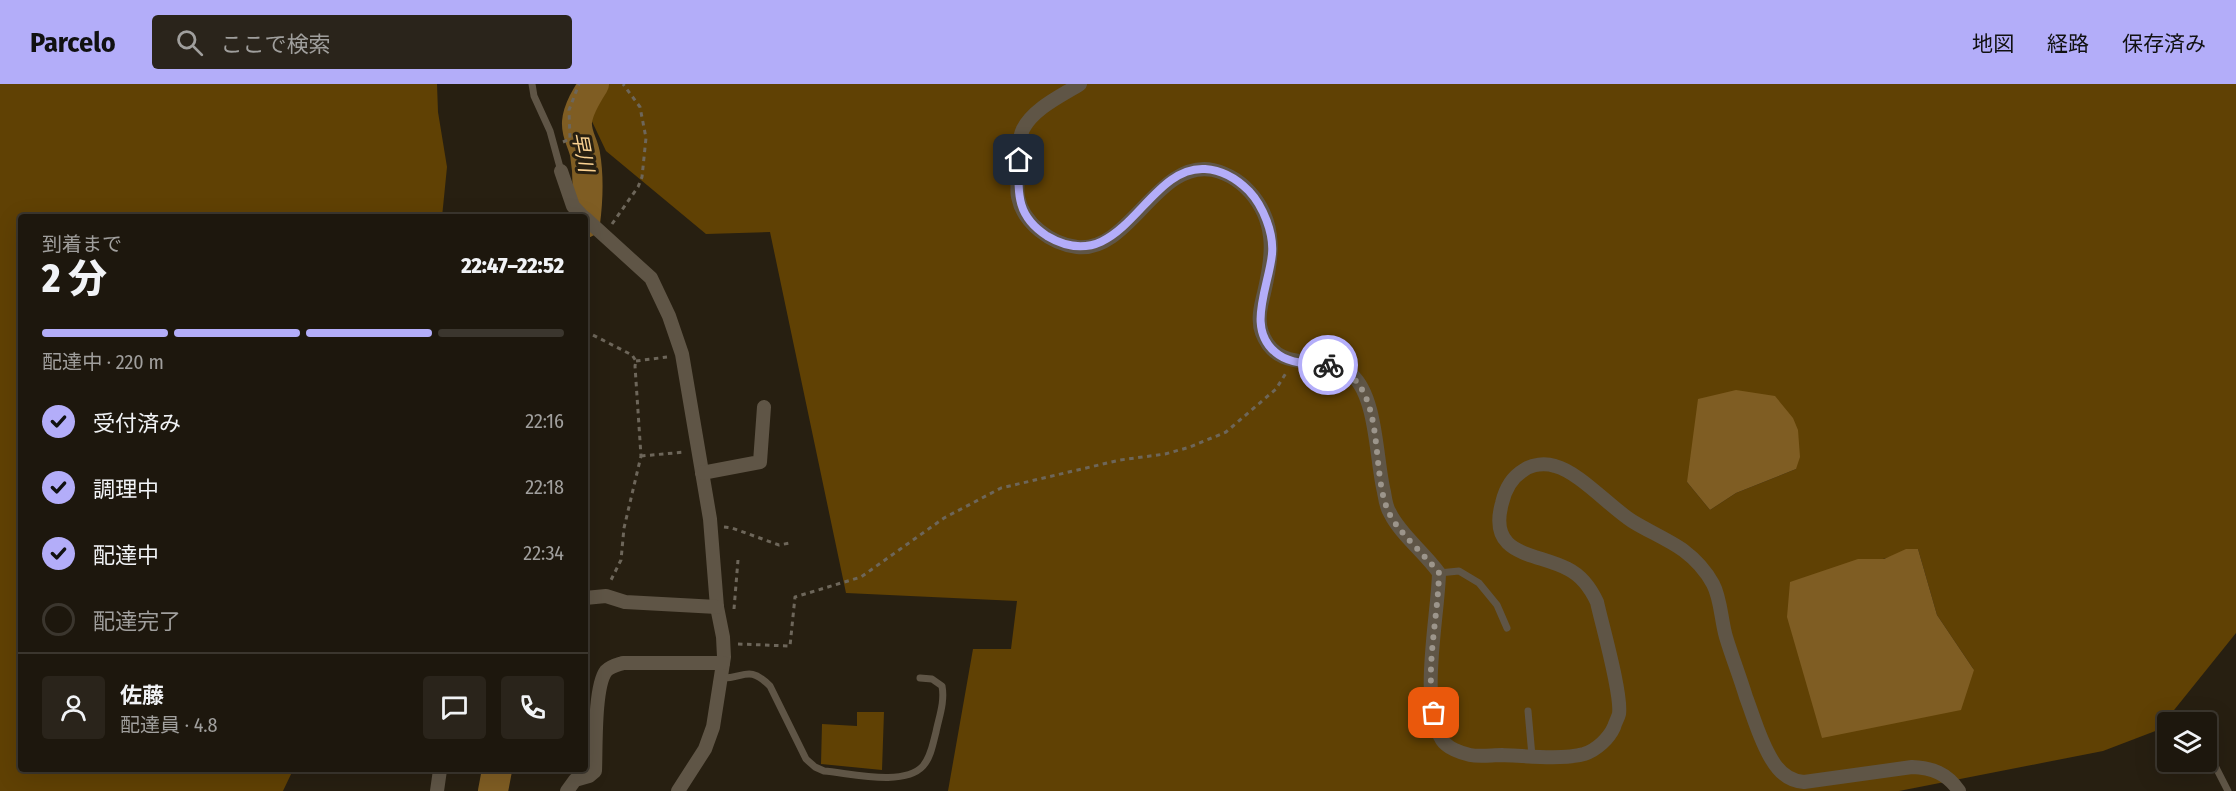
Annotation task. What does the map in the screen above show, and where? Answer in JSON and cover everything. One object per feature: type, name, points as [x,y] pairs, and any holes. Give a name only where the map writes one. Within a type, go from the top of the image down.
[{"type":"street","points":[[1080,84],[1044,107],[1024,128],[1020,142],[1018,196],[1025,216],[1037,229],[1065,244],[1078,247],[1098,244],[1127,224],[1175,178],[1191,171],[1204,168],[1229,175],[1255,198],[1267,221],[1272,251],[1260,310],[1261,330],[1268,344],[1280,356],[1293,361],[1331,366],[1352,375],[1371,408],[1378,468],[1389,512],[1439,573],[1431,700],[1437,726],[1443,741],[1450,748],[1470,755],[1560,756],[1584,753],[1601,744],[1613,729],[1619,713],[1618,695],[1591,589],[1581,578],[1566,568],[1515,550],[1505,540],[1499,524],[1504,492],[1524,469],[1539,464],[1556,466],[1573,476],[1630,520],[1682,550],[1702,567],[1714,586],[1726,637],[1757,728],[1772,760],[1794,781],[1804,782],[1912,767],[1928,768],[1943,773],[1959,791]]},
{"type":"street","points":[[561,171],[582,214]]},
{"type":"street","points":[[588,221],[651,278],[669,316],[682,354],[711,526],[717,607],[723,637],[723,663],[713,727],[705,749],[678,791]]},
{"type":"street","points":[[702,472],[760,462],[764,407]]},
{"type":"street","points":[[588,598],[606,596],[625,602],[717,607]]},
{"type":"street","points":[[567,791],[575,780],[589,776],[595,771],[599,691],[607,671],[613,666],[623,663],[723,663]]},
{"type":"street","points":[[437,791],[440,772]]},
{"type":"lane","points":[[532,84],[534,96],[550,130],[561,171]]},
{"type":"lane","points":[[1439,573],[1459,571],[1479,583],[1497,605],[1508,628]]},
{"type":"lane","points":[[721,678],[742,673],[762,677],[770,686],[806,759],[815,767],[824,771],[898,778],[914,774],[924,765],[932,749],[944,696],[942,686],[932,679],[920,678]]},
{"type":"lane","points":[[1528,711],[1532,756]]},
{"type":"lane","points":[[2217,770],[2228,791]]},
{"type":"path","points":[[554,146],[570,139],[569,110],[579,84]]},
{"type":"path","points":[[603,234],[626,205],[642,177],[646,138],[640,107],[623,84]]},
{"type":"path","points":[[588,333],[632,355],[636,361],[641,456],[624,528],[621,560],[606,596]]},
{"type":"path","points":[[636,361],[682,354]]},
{"type":"path","points":[[736,644],[790,645],[795,597],[861,577],[944,518],[1000,488],[1120,460],[1165,454],[1190,447],[1226,432],[1276,389],[1293,361]]},
{"type":"path","points":[[641,456],[699,451]]},
{"type":"path","points":[[711,526],[732,528],[779,545],[790,543]]},
{"type":"path","points":[[733,612],[738,560]]},
{"type":"shaded area","points":[[0,84],[437,84],[438,112],[447,167],[442,214],[18,214],[18,772],[292,772],[283,791],[0,791]]},
{"type":"shaded area","points":[[587,84],[2236,84],[2236,633],[2172,712],[2157,712],[2157,730],[2103,751],[1899,791],[948,791],[973,649],[1011,649],[1017,601],[846,593],[770,232],[706,234],[606,151],[588,113]],"holes":[[[1796,469],[1736,493],[1710,510],[1687,482]],[[1918,549],[1937,615],[1974,670],[1858,559],[1883,559]]]},
{"type":"shaded area","points":[[1736,390],[1775,396],[1793,418],[1798,430],[1800,457],[1796,469],[1736,493],[1710,510],[1687,482],[1698,399]]},
{"type":"shaded area","points":[[1906,549],[1918,549],[1937,615],[1974,670],[1961,710],[1822,738],[1787,617],[1790,582],[1858,559],[1884,559]]},
{"type":"shaded area","points":[[857,712],[884,712],[882,770],[821,764],[822,724],[857,726]]},
{"type":"waterway","name":"早川","points":[[586,214],[587,171],[577,122],[581,107],[594,84]]},
{"type":"waterway","name":"早川","points":[[493,791],[497,772]]},
{"type":"way so far","points":[[1328,365],[1352,375],[1362,390],[1371,408],[1378,468],[1389,512],[1439,573],[1439,595],[1433,643],[1431,700],[1434,713]]},
{"type":"route","points":[[1019,160],[1018,196],[1025,216],[1037,229],[1051,238],[1078,247],[1098,244],[1127,224],[1175,178],[1204,168],[1229,175],[1255,198],[1267,221],[1272,251],[1260,310],[1261,330],[1268,344],[1280,356],[1293,361],[1328,365]]}]
